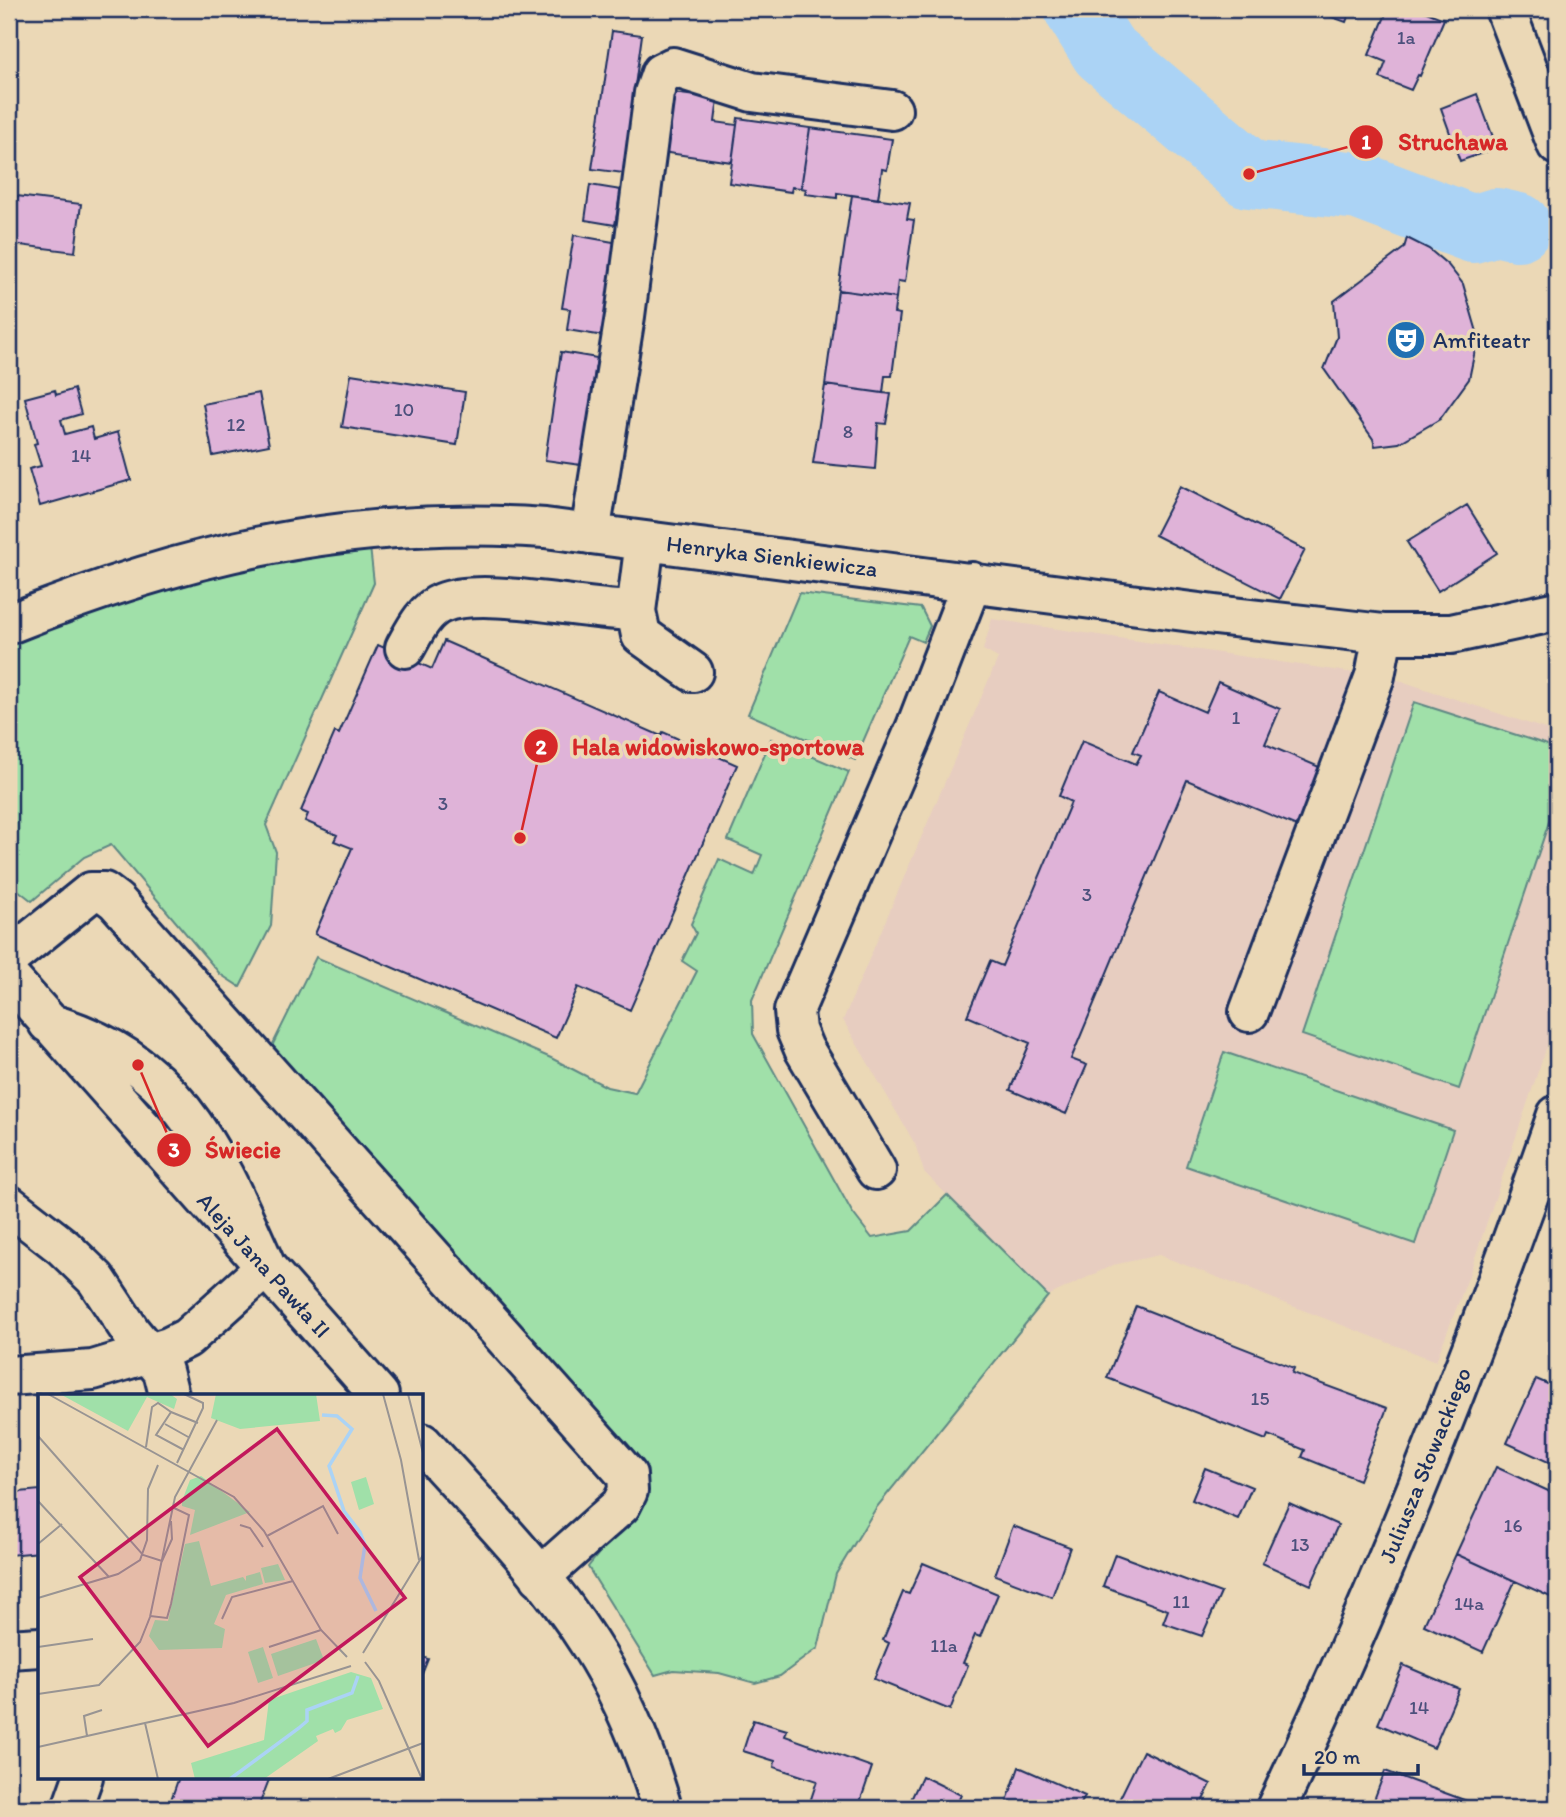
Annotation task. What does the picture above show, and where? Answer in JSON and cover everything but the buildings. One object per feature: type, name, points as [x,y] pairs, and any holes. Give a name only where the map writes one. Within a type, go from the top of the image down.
[{"type":"street","points":[[1505,9],[1557,145]]},
{"type":"street","points":[[590,534],[625,316],[654,93],[661,74],[673,67],[752,92],[892,110]]},
{"type":"street","name":"Henryka Sienkiewicza","points":[[9,624],[151,571],[277,542],[354,531],[442,524],[504,525],[590,534],[1383,634],[1451,634],[1553,609]]},
{"type":"street","points":[[645,541],[636,611],[641,635],[693,672]]},
{"type":"street","points":[[876,1170],[804,1049],[796,1030],[794,1011],[916,727],[972,582]]},
{"type":"street","points":[[405,648],[420,621],[441,603],[466,598],[511,599],[604,611],[636,611]]},
{"type":"street","points":[[1250,1012],[1375,676],[1383,634]]},
{"type":"street","points":[[9,958],[91,892],[104,892],[116,901],[627,1475],[628,1491],[621,1505],[540,1577]]},
{"type":"street","name":"Aleja Jana Pawła II","points":[[9,977],[378,1394]]},
{"type":"street","name":"Juliusza Słowackiego","points":[[1276,1808],[1328,1700],[1424,1472],[1511,1246],[1557,1115]]},
{"type":"street","points":[[9,1205],[89,1271],[110,1297],[131,1332],[163,1371],[169,1394]]},
{"type":"street","points":[[9,1376],[93,1370],[150,1354],[187,1338],[266,1267]]},
{"type":"street","points":[[424,1445],[540,1577],[606,1670],[637,1735],[662,1808]]},
{"type":"street","points":[[9,1649],[38,1647]]},
{"type":"street","points":[[72,1808],[83,1778]]},
{"type":"shaded area","points":[[992,619],[1395,679],[1557,733],[1557,1016],[1468,1278],[1436,1361],[1159,1255],[1113,1265],[1048,1296],[924,1172],[915,1144],[843,1020],[998,658],[983,650]]},
{"type":"green space","points":[[368,529],[374,583],[266,825],[276,852],[271,926],[240,987],[220,974],[111,845],[84,857],[32,901],[9,883],[9,635]]},
{"type":"green space","points":[[799,593],[921,608],[930,626],[923,642],[909,636],[855,760],[748,714]]},
{"type":"green space","points":[[1414,702],[1557,748],[1557,798],[1459,1089],[1302,1035]]},
{"type":"green space","points":[[771,739],[849,772],[752,1000],[753,1034],[852,1212],[872,1238],[911,1231],[947,1195],[1048,1296],[876,1508],[836,1574],[818,1648],[780,1676],[755,1683],[719,1673],[673,1670],[655,1675],[588,1567],[648,1492],[609,1434],[269,1052],[316,957],[551,1058],[607,1087],[635,1093],[697,971],[682,961],[696,933],[691,924],[719,859],[754,875],[762,855],[728,840]]},
{"type":"green space","points":[[1224,1052],[1453,1130],[1415,1244],[1186,1166]]},
{"type":"waterway","points":[[1078,9],[1104,51],[1249,174],[1359,186],[1473,229],[1496,222],[1518,227]]},
{"type":"place","name":"Struchawa","points":[[1249,174]]},
{"type":"place","name":"Amfiteatr","points":[[1406,340]]},
{"type":"place","name":"Hala widowiskowo-sportowa","points":[[520,838]]},
{"type":"place","name":"Świecie","points":[[138,1065]]}]
